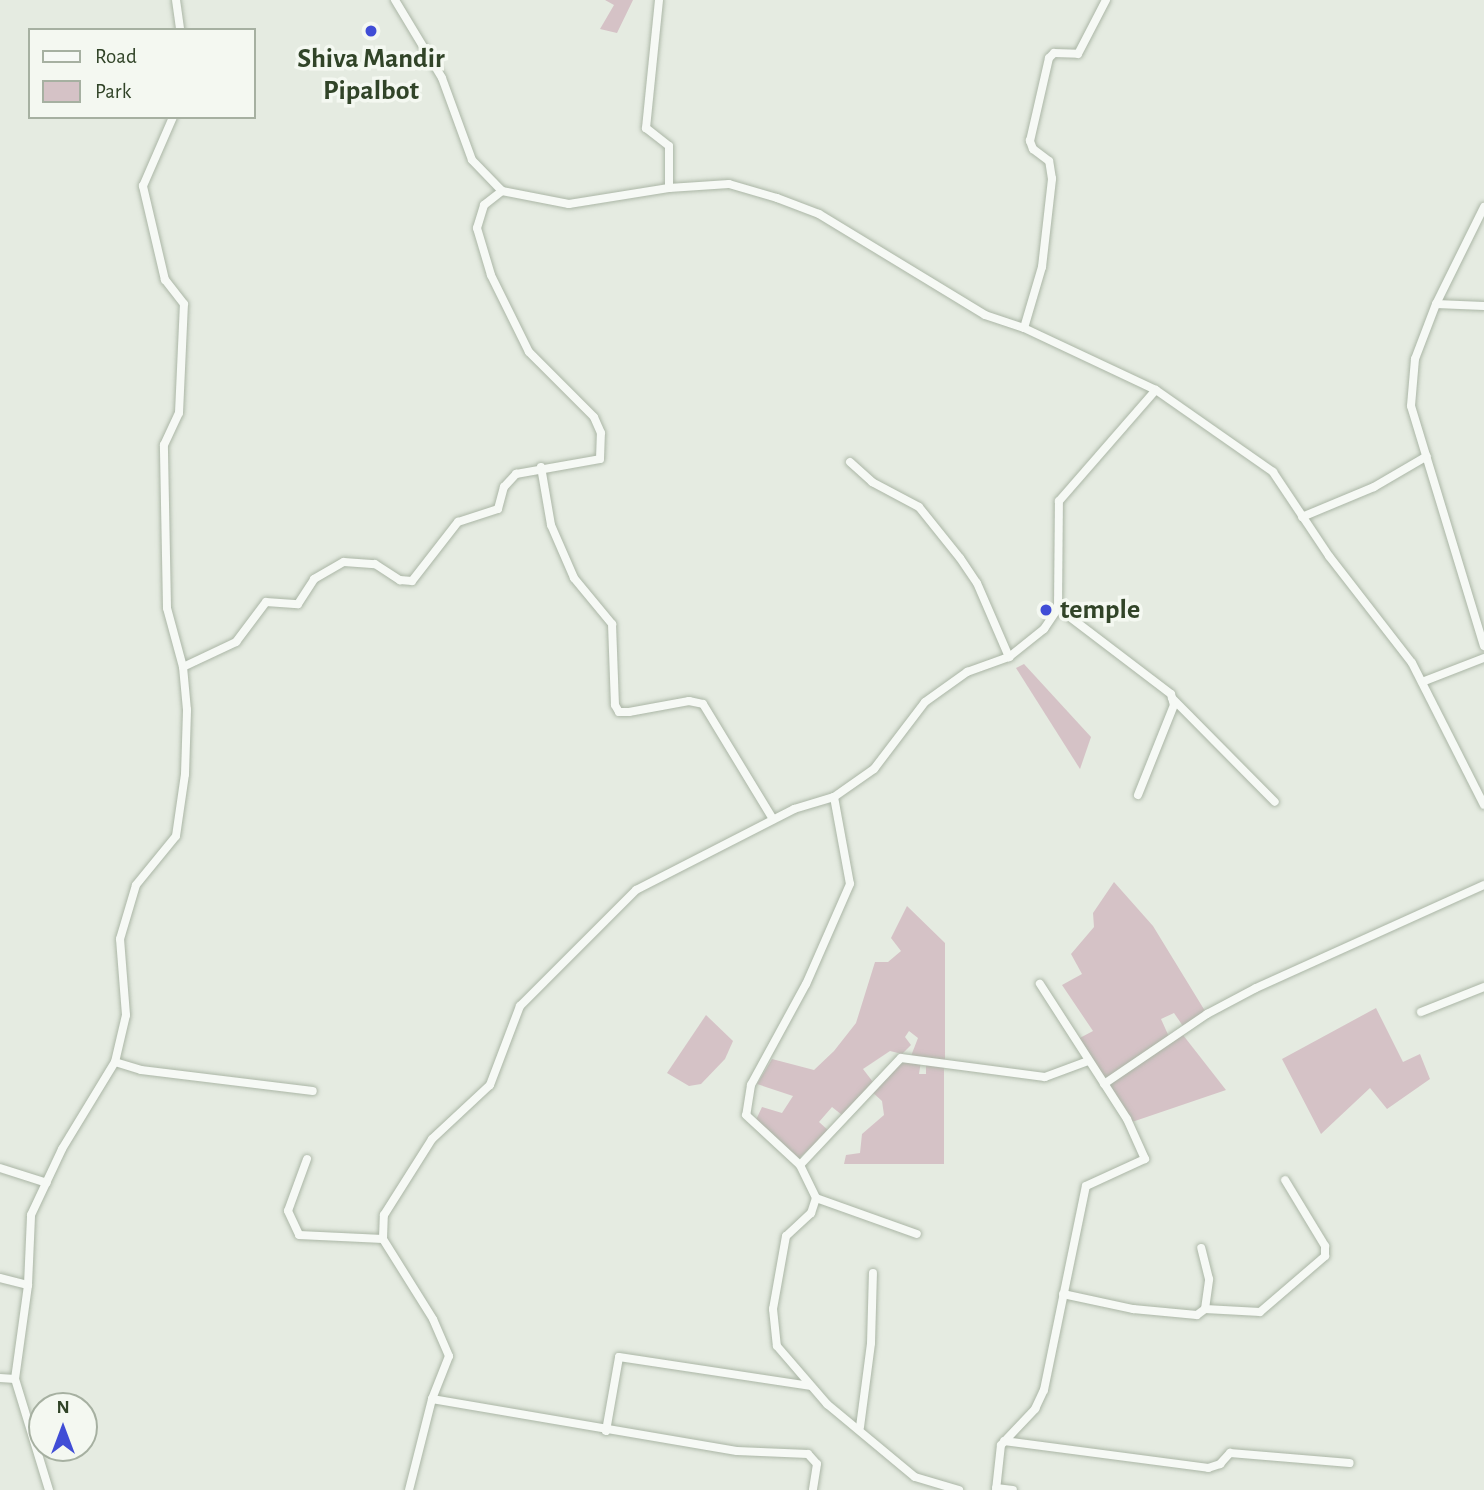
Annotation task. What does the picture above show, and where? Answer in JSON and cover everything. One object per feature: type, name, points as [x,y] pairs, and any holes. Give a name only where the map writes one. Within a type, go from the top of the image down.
[{"type":"street","points":[[176,0],[180,28]]},
{"type":"street","points":[[395,0],[442,78],[472,160],[502,191],[569,204],[669,188],[729,184],[819,214],[958,301],[1024,328],[1156,390],[1273,472],[1302,517],[1422,682],[1484,805]]},
{"type":"street","points":[[659,0],[646,128],[669,146],[669,188]]},
{"type":"street","points":[[1024,328],[1042,267],[1051,191],[1049,161],[1033,149],[1030,141],[1049,58],[1054,53],[1078,54],[1106,0]]},
{"type":"street","points":[[49,1490],[15,1379],[28,1285],[31,1215],[115,1062],[125,1015],[119,961],[126,914],[136,886],[176,836],[188,740],[183,667],[167,608],[164,445],[179,413],[184,304],[165,280],[143,186],[172,119]]},
{"type":"street","points":[[183,667],[236,642],[266,602],[298,604],[314,579],[344,562],[375,564],[400,580],[412,581],[458,522],[498,509],[504,487],[516,474],[541,467],[600,459],[601,433],[583,401],[528,352],[491,275],[477,228],[484,205],[502,191]]},
{"type":"street","points":[[1484,207],[1436,304],[1415,359],[1411,406],[1484,646]]},
{"type":"street","points":[[1436,304],[1484,306]]},
{"type":"street","points":[[409,1490],[432,1399],[449,1356],[433,1319],[383,1239],[384,1215],[417,1162],[449,1120],[490,1085],[520,1006],[567,955],[636,890],[773,819],[834,797],[874,769],[925,702],[967,672],[1009,657],[1044,629],[1058,608],[1059,501],[1156,390]]},
{"type":"street","points":[[1302,517],[1374,487],[1427,456]]},
{"type":"street","points":[[850,462],[872,482],[919,508],[960,558],[977,583],[1009,657]]},
{"type":"street","points":[[541,467],[551,525],[574,578],[612,624],[615,705],[619,712],[688,701],[702,704],[773,819]]},
{"type":"street","points":[[1058,608],[1172,698],[1275,802]]},
{"type":"street","points":[[1422,682],[1484,658]]},
{"type":"street","points":[[1138,795],[1174,705],[1172,698]]},
{"type":"street","points":[[834,797],[850,884],[806,984],[751,1085],[746,1115],[800,1165],[816,1198],[811,1213],[786,1236],[773,1309],[777,1346],[810,1386],[915,1477],[959,1490]]},
{"type":"street","points":[[1104,1084],[1207,1014],[1256,988],[1484,885]]},
{"type":"street","points":[[1013,1490],[996,1489],[1004,1441],[1041,1400],[1086,1186],[1145,1159],[1104,1084],[1040,984]]},
{"type":"street","points":[[1421,1012],[1484,987]]},
{"type":"street","points":[[800,1165],[901,1058],[1045,1077],[1088,1061]]},
{"type":"street","points":[[115,1062],[141,1070],[313,1091]]},
{"type":"street","points":[[307,1159],[288,1211],[299,1235],[383,1239]]},
{"type":"street","points":[[0,1168],[47,1183]]},
{"type":"street","points":[[1063,1294],[1146,1310],[1197,1315],[1205,1309],[1261,1312],[1325,1256],[1325,1247],[1285,1180]]},
{"type":"street","points":[[816,1198],[917,1234]]},
{"type":"street","points":[[1201,1248],[1209,1279],[1205,1309]]},
{"type":"street","points":[[860,1427],[871,1343],[873,1273]]},
{"type":"street","points":[[0,1278],[28,1285]]},
{"type":"street","points":[[606,1431],[620,1357],[810,1386]]},
{"type":"street","points":[[0,1378],[15,1379]]},
{"type":"street","points":[[432,1399],[606,1431],[737,1451],[808,1454],[817,1464],[813,1490]]},
{"type":"street","points":[[1004,1441],[1208,1468],[1220,1464],[1230,1453],[1350,1463]]},
{"type":"green space","points":[[605,0],[633,0],[617,33],[600,29],[614,5]]},
{"type":"green space","points":[[1024,664],[1091,737],[1080,769],[1016,668]]},
{"type":"green space","points":[[1114,882],[1153,926],[1205,1011],[1185,1029],[1174,1013],[1161,1019],[1170,1039],[1104,1082],[1076,1040],[1093,1031],[1062,985],[1082,974],[1071,954],[1094,927],[1093,913]]},
{"type":"green space","points":[[907,906],[945,943],[945,1060],[911,1056],[918,1038],[909,1031],[905,1037],[911,1045],[902,1054],[890,1051],[863,1069],[873,1082],[842,1115],[832,1107],[819,1122],[829,1131],[797,1160],[755,1122],[762,1107],[782,1113],[793,1096],[757,1084],[772,1059],[814,1070],[834,1051],[856,1023],[875,962],[888,962],[901,951],[891,938]]},
{"type":"green space","points":[[1376,1008],[1403,1062],[1420,1054],[1430,1079],[1387,1109],[1370,1088],[1321,1134],[1282,1059]]},
{"type":"green space","points":[[706,1015],[733,1041],[725,1059],[701,1084],[689,1086],[667,1073]]},
{"type":"green space","points":[[1183,1035],[1226,1090],[1132,1122],[1106,1084]]},
{"type":"green space","points":[[905,1060],[921,1061],[919,1074],[926,1074],[926,1062],[944,1065],[944,1164],[844,1164],[846,1155],[860,1153],[862,1134],[884,1115],[882,1101],[870,1090]]},
{"type":"place","name":"Shiva Mandir Pipalbot","points":[[371,31]]},
{"type":"place","name":"temple","points":[[1046,610]]}]
